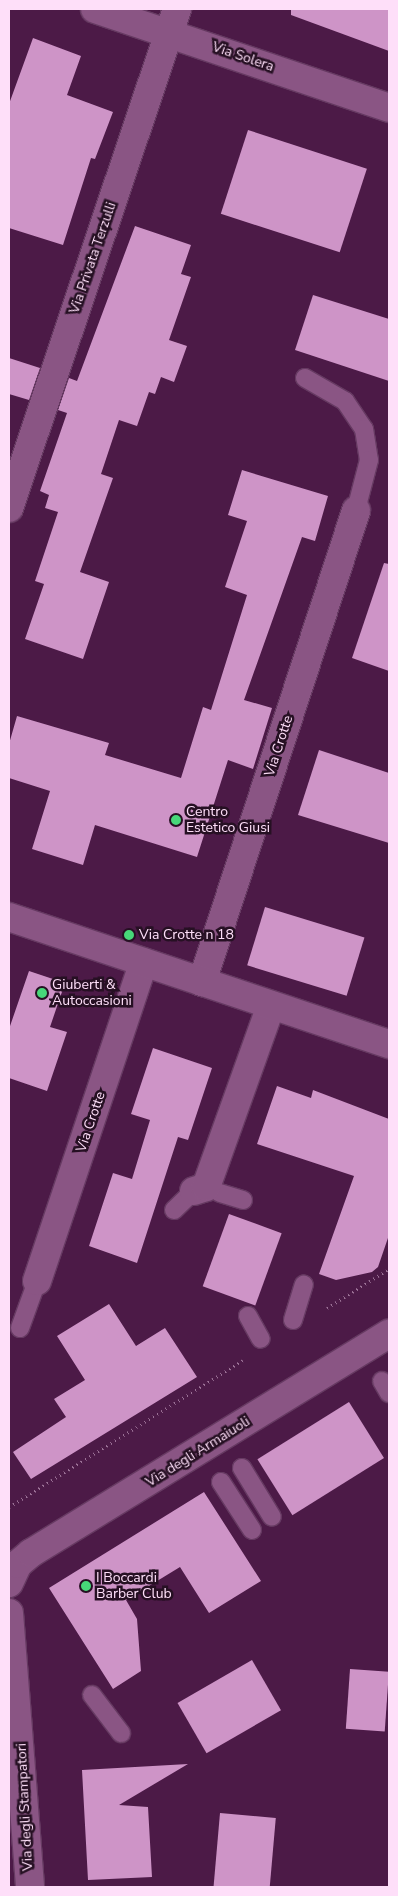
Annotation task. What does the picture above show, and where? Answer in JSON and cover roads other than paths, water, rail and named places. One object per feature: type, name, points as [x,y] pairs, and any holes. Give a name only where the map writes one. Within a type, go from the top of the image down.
[{"type":"street","name":"Via Solera","points":[[95,9],[173,20],[389,108]]},
{"type":"street","name":"Via Privata Terzulli","points":[[9,508],[173,20]]},
{"type":"street","name":"Via Crotte","points":[[202,982],[356,510]]},
{"type":"street","points":[[9,917],[389,1044]]},
{"type":"street","name":"Via Crotte","points":[[36,1281],[144,962]]},
{"type":"street","points":[[215,1193],[271,1005]]},
{"type":"street","name":"Via degli Armaiuoli","points":[[10,1575],[31,1553],[389,1334]]},
{"type":"street","name":"Via degli Stampatori","points":[[9,1613],[13,1691],[30,1887]]},
{"type":"lane","points":[[305,378],[345,401],[364,429],[369,460],[356,510]]},
{"type":"lane","points":[[174,1210],[215,1193]]},
{"type":"lane","points":[[20,1328],[36,1281]]},
{"type":"lane","points":[[293,1320],[304,1285]]},
{"type":"lane","points":[[248,1316],[261,1339]]},
{"type":"lane","points":[[242,1468],[272,1517]]},
{"type":"lane","points":[[221,1482],[252,1530]]},
{"type":"lane","points":[[92,1695],[121,1733]]},
{"type":"place","name":"Centro Estetico Giusi","points":[[176,820]]},
{"type":"place","name":"Via Crotte n 18","points":[[129,935]]},
{"type":"place","name":"Giuberti & Autoccasioni","points":[[42,993]]},
{"type":"place","name":"I Boccardi Barber Club","points":[[86,1586]]}]
